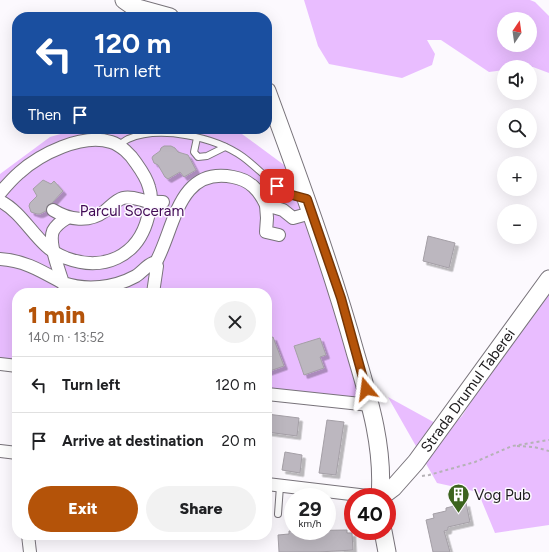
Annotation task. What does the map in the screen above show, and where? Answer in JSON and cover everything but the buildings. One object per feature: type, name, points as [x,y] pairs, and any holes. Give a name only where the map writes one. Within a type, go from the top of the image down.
[{"type":"street","points":[[124,0],[134,7],[152,12]]},
{"type":"street","points":[[272,105],[341,298],[376,425],[382,472],[381,488]]},
{"type":"street","points":[[0,192],[20,172],[34,162],[60,148],[85,141],[97,140],[111,142],[132,157],[141,170],[149,187],[150,212],[147,224],[137,242],[128,252],[103,263],[86,264],[54,253],[41,242],[21,217],[5,211],[0,201]]},
{"type":"street","points":[[154,288],[158,270],[156,264],[177,209],[184,196],[193,186],[202,180],[220,176],[238,178],[255,187],[262,196],[266,205],[266,232],[279,235]]},
{"type":"street","points":[[154,177],[158,195],[163,202],[171,208],[177,209]]},
{"type":"street","points":[[52,210],[67,218],[80,219],[96,216],[118,200],[124,198],[134,197],[150,202],[163,202]]},
{"type":"street","points":[[266,205],[283,210],[293,218],[309,206]]},
{"type":"street","points":[[65,288],[54,253],[52,232],[56,226],[67,218]]},
{"type":"street","points":[[0,259],[12,260],[26,264],[65,288],[98,288],[116,284],[140,273],[153,263],[156,264]]},
{"type":"street","name":"Strada Drumul Taberei","points":[[393,488],[416,462],[549,279]]},
{"type":"street","points":[[0,364],[12,365]]},
{"type":"street","points":[[272,395],[370,405]]},
{"type":"street","points":[[0,451],[12,452]]},
{"type":"street","points":[[272,485],[344,493]]},
{"type":"street","points":[[29,540],[30,552]]},
{"type":"street","points":[[385,540],[387,552]]},
{"type":"lane","points":[[117,146],[128,139],[152,134]]},
{"type":"lane","points":[[178,134],[197,138],[225,147],[242,156],[284,190],[309,206]]},
{"type":"lane","points":[[197,138],[194,152],[198,157],[207,156],[225,147]]},
{"type":"lane","points":[[278,514],[280,486]]},
{"type":"path","points":[[403,477],[429,475],[475,462],[512,446],[549,440]]},
{"type":"path","points":[[512,446],[534,447],[549,451]]},
{"type":"green space","points":[[304,0],[530,0],[535,2],[549,16],[549,73],[537,68],[537,60],[497,60],[497,71],[489,72],[441,40],[427,40],[435,54],[432,65],[402,78],[329,64],[318,46]]},
{"type":"green space","name":"Parcul Soceram","points":[[60,134],[242,134],[299,176],[370,405],[272,394],[272,288],[12,288],[12,364],[0,363],[0,174],[50,137]]},
{"type":"green space","points":[[549,291],[549,525],[495,533],[478,492],[437,483],[388,397],[448,430],[462,416],[477,392]]},
{"type":"place","name":"Vog Pub","points":[[458,514]]},
{"type":"route","points":[[277,186],[298,198],[307,199],[341,298],[366,389]]}]
